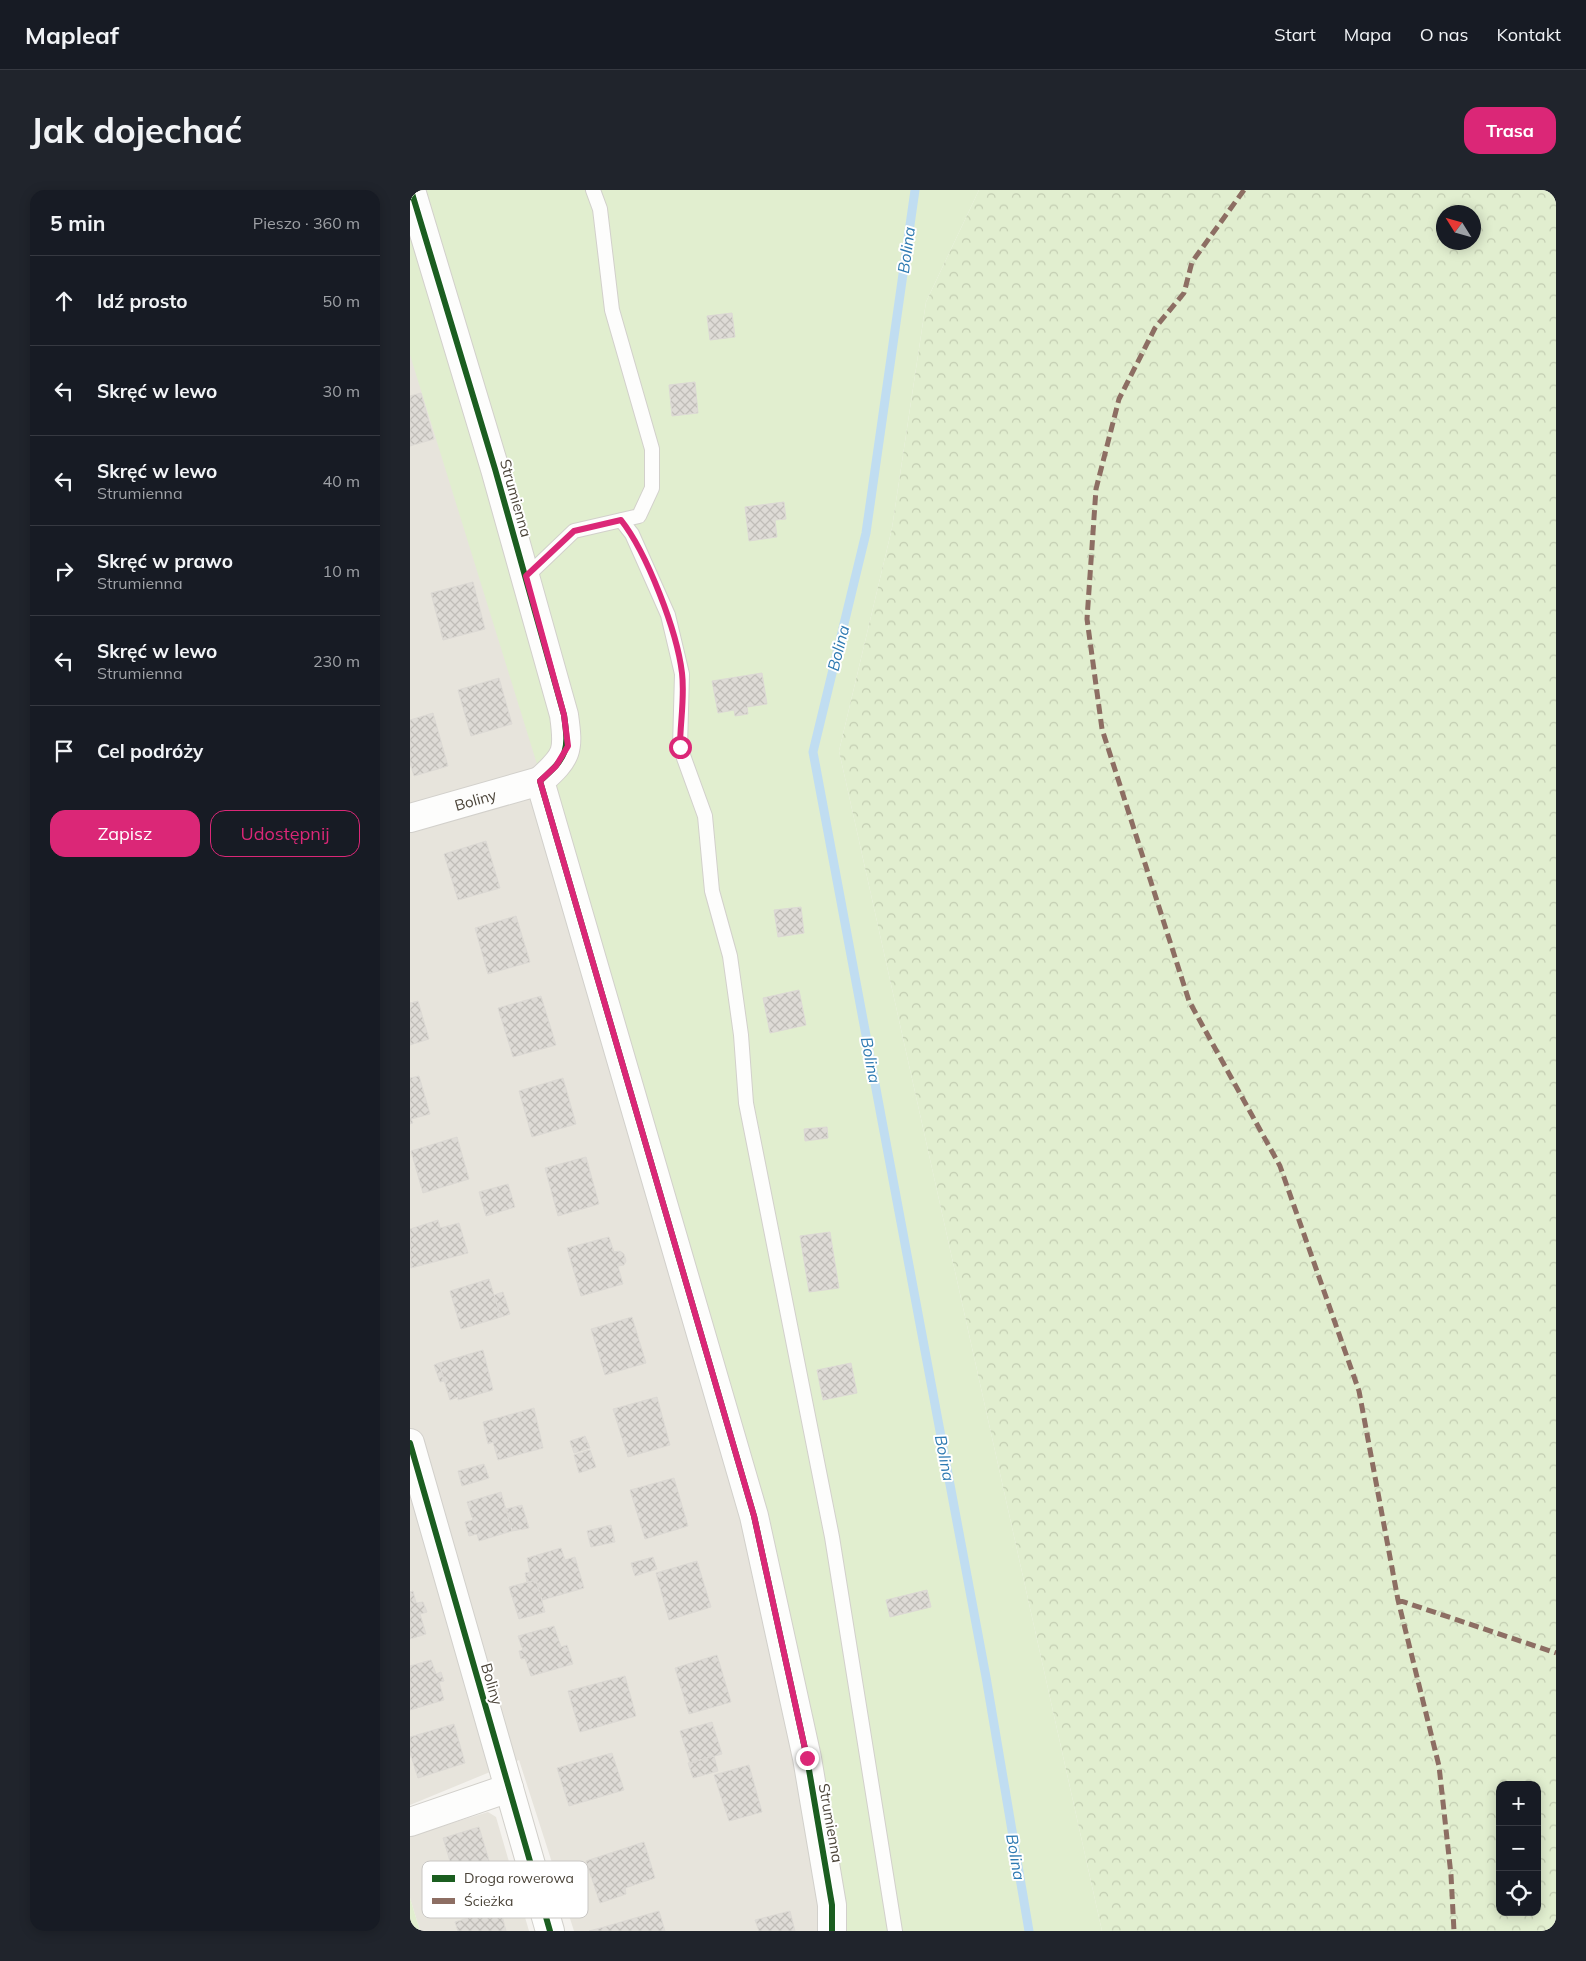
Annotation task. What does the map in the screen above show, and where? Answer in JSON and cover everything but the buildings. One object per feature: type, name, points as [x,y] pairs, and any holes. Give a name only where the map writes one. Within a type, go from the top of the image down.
[{"type":"street","name":"Strumienna","points":[[411,190],[416,228],[526,576],[564,715],[568,746],[556,766],[540,781],[754,1516],[807,1758],[832,1905],[832,1931]]},
{"type":"street","name":"Boliny","points":[[410,818],[540,781]]},
{"type":"street","name":"Boliny","points":[[410,1443],[530,1861]]},
{"type":"street","points":[[410,1822],[509,1788]]},
{"type":"street","name":"Boliny","points":[[546,1918],[550,1931]]},
{"type":"lane","points":[[526,576],[574,531],[639,516],[652,488],[652,448],[612,310],[600,208],[593,190]]},
{"type":"lane","points":[[621,520],[632,534],[668,615],[682,674],[680,747],[705,816],[712,891],[730,956],[741,1035],[746,1103],[832,1537],[895,1931]]},
{"type":"shaded area","points":[[410,333],[586,845],[834,1931],[574,1931],[570,1918],[588,1918],[588,1861],[551,1861],[519,1760],[410,1805]]},
{"type":"shaded area","points":[[488,1812],[496,1817],[509,1861],[422,1861],[422,1918],[525,1918],[529,1931],[420,1931],[410,1898],[410,1836]]},
{"type":"green space","points":[[410,190],[979,190],[926,302],[892,528],[839,751],[1102,1931],[836,1931],[739,1415],[410,355]]},
{"type":"green space","points":[[979,190],[1556,190],[1556,1931],[1102,1931],[839,751],[892,528],[926,302]]},
{"type":"green space","points":[[410,1898],[420,1931],[410,1931]]},
{"type":"waterway","name":"Bolina","points":[[915,190],[866,533],[813,752],[986,1677],[1029,1931]]},
{"type":"marked path","points":[[1244,190],[1192,262],[1184,293],[1155,328],[1119,399],[1096,489],[1087,619],[1102,729],[1189,1001],[1280,1166],[1359,1391],[1398,1600],[1439,1766],[1451,1875],[1454,1931]]},
{"type":"marked path","points":[[1398,1600],[1556,1653]]},
{"type":"cycle path","points":[[411,190],[495,469],[564,715],[566,737],[564,752],[561,759],[540,781],[754,1516],[807,1758],[832,1905],[832,1931]]},
{"type":"cycle path","points":[[410,1443],[530,1861]]},
{"type":"cycle path","points":[[546,1918],[550,1931]]},
{"type":"route","points":[[680,747],[682,674],[668,615],[632,534],[621,520],[574,531],[526,576],[564,715],[568,746],[556,766],[540,781],[754,1516],[807,1758]]}]
